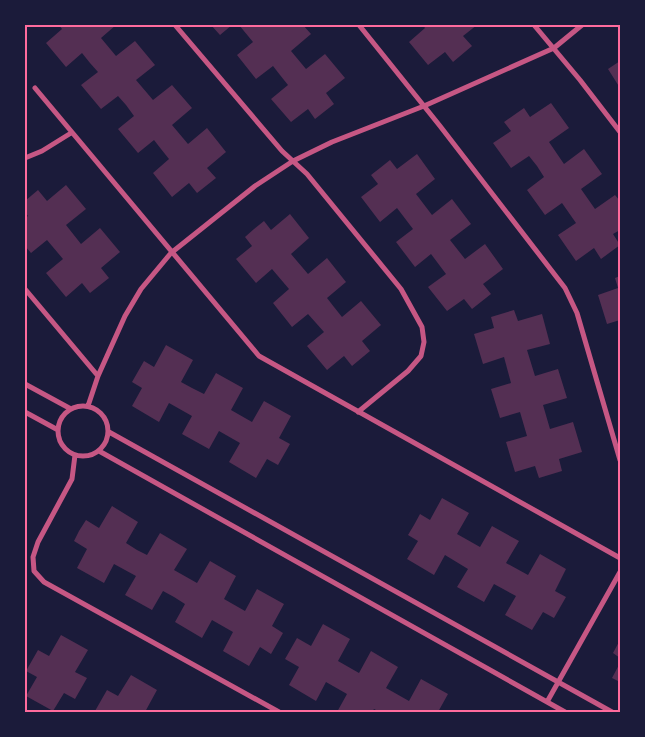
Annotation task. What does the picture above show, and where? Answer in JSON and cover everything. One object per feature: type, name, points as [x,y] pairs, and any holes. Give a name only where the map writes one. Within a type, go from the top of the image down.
[{"type":"street","points":[[175,25],[282,151],[307,174],[401,289],[422,327],[424,342],[420,356],[408,371],[358,412]]},
{"type":"street","points":[[359,25],[566,288],[576,313],[620,460]]},
{"type":"street","points":[[534,25],[620,132]]},
{"type":"street","points":[[88,406],[98,376],[124,316],[141,289],[171,252],[255,186],[293,161],[332,142],[424,106],[554,48],[582,25]]},
{"type":"street","points":[[35,88],[259,356],[620,558]]},
{"type":"street","points":[[25,158],[42,151],[72,133]]},
{"type":"street","points":[[25,290],[98,376]]},
{"type":"street","points":[[25,384],[71,409]]},
{"type":"street","points":[[88,406],[99,411],[107,421],[109,432],[106,443],[99,451],[88,456],[75,455],[66,449],[60,441],[58,430],[62,418],[71,409],[88,406]]},
{"type":"street","points":[[25,412],[58,430]]},
{"type":"street","points":[[109,432],[612,712]]},
{"type":"street","points":[[99,451],[565,712]]},
{"type":"street","points":[[75,455],[72,479],[33,557],[34,571],[44,582],[279,712]]},
{"type":"street","points":[[547,702],[620,572]]},
{"type":"building","points":[[59,25],[116,25],[101,38],[116,56],[135,41],[155,65],[136,80],[153,100],[172,85],[192,108],[172,125],[188,144],[207,128],[226,152],[207,168],[216,178],[197,193],[189,183],[172,197],[153,173],[169,159],[154,140],[138,153],[118,129],[134,116],[126,105],[118,96],[101,109],[81,85],[98,72],[82,53],[66,67],[46,43],[62,29]]},
{"type":"building","points":[[211,25],[232,25],[220,35]]},
{"type":"building","points":[[239,25],[303,25],[311,34],[291,51],[306,69],[325,54],[345,78],[326,93],[334,104],[315,119],[308,109],[291,122],[271,99],[288,85],[273,66],[256,79],[237,55],[253,42]]},
{"type":"building","points":[[423,25],[477,25],[463,36],[472,46],[453,62],[445,52],[428,65],[409,42],[425,28]]},
{"type":"building","points":[[620,61],[620,88],[608,69]]},
{"type":"building","points":[[551,103],[569,128],[549,142],[564,164],[584,149],[602,174],[581,189],[595,209],[615,195],[620,201],[620,230],[613,234],[620,245],[601,259],[594,248],[576,261],[558,235],[576,223],[562,203],[545,215],[527,190],[544,177],[537,166],[529,156],[511,168],[493,143],[511,131],[504,122],[524,108],[530,117]]},
{"type":"building","points":[[417,154],[435,179],[416,194],[432,215],[452,199],[471,224],[450,240],[465,259],[485,244],[503,269],[483,284],[491,294],[472,309],[464,299],[447,311],[428,287],[446,274],[431,254],[415,267],[396,242],[413,229],[397,208],[380,222],[361,197],[378,184],[371,175],[390,160],[397,169]]},
{"type":"building","points":[[66,185],[86,209],[66,225],[81,244],[100,228],[120,252],[101,268],[109,278],[90,293],[82,283],[66,297],[46,273],[63,259],[47,240],[31,253],[25,246],[25,218],[28,216],[25,212],[25,201],[38,190],[47,201]]},
{"type":"building","points":[[290,214],[309,238],[291,254],[308,274],[327,258],[346,282],[327,298],[342,317],[361,301],[381,325],[362,341],[370,351],[352,366],[344,356],[327,370],[307,346],[324,332],[308,314],[292,327],[273,303],[289,289],[272,269],[256,283],[236,259],[252,246],[245,237],[254,229],[264,221],[271,230]]},
{"type":"building","points":[[620,276],[620,320],[607,324],[598,295],[618,288],[615,278]]},
{"type":"building","points":[[514,310],[518,321],[542,314],[550,344],[527,350],[535,376],[558,369],[567,398],[543,405],[550,429],[573,422],[582,452],[559,459],[562,471],[539,478],[535,466],[515,472],[506,442],[527,436],[520,412],[500,418],[491,389],[511,383],[504,357],[483,364],[474,334],[494,328],[491,317]]},
{"type":"building","points":[[166,345],[193,360],[181,382],[204,394],[216,373],[243,388],[231,410],[252,422],[264,401],[291,416],[279,438],[290,444],[278,465],[267,459],[256,478],[229,462],[240,443],[219,431],[209,449],[182,434],[192,416],[169,403],[159,422],[132,406],[142,388],[132,382],[144,361],[154,367]]},
{"type":"building","points":[[442,498],[469,513],[457,534],[480,547],[492,526],[519,541],[506,563],[528,575],[540,554],[566,569],[555,591],[566,597],[554,618],[543,612],[532,630],[505,615],[516,596],[494,584],[484,602],[457,587],[468,569],[445,555],[434,575],[407,559],[418,541],[408,535],[420,514],[430,520]]},
{"type":"building","points":[[112,506],[138,522],[126,543],[137,550],[147,555],[160,533],[187,549],[174,570],[197,583],[210,561],[236,576],[224,599],[245,611],[257,589],[284,604],[272,626],[283,633],[271,654],[260,647],[249,666],[223,651],[233,632],[212,620],[202,638],[175,622],[185,604],[174,597],[163,591],[152,610],[125,595],[136,576],[114,564],[104,583],[77,568],[87,549],[74,541],[79,531],[86,520],[99,528]]},
{"type":"building","points":[[323,624],[350,639],[338,661],[359,673],[371,651],[398,667],[386,688],[409,701],[421,679],[448,694],[438,712],[380,712],[374,709],[372,712],[337,712],[347,694],[326,682],[316,701],[289,685],[299,667],[285,659],[297,638],[311,646]]},
{"type":"building","points":[[61,635],[88,650],[75,672],[87,678],[75,699],[64,693],[53,711],[26,696],[37,677],[26,671],[38,650],[49,656]]},
{"type":"building","points":[[620,640],[620,658],[613,653]]},
{"type":"building","points":[[620,663],[620,682],[612,678]]},
{"type":"building","points":[[131,675],[157,690],[145,712],[95,711],[107,690],[118,696]]}]
